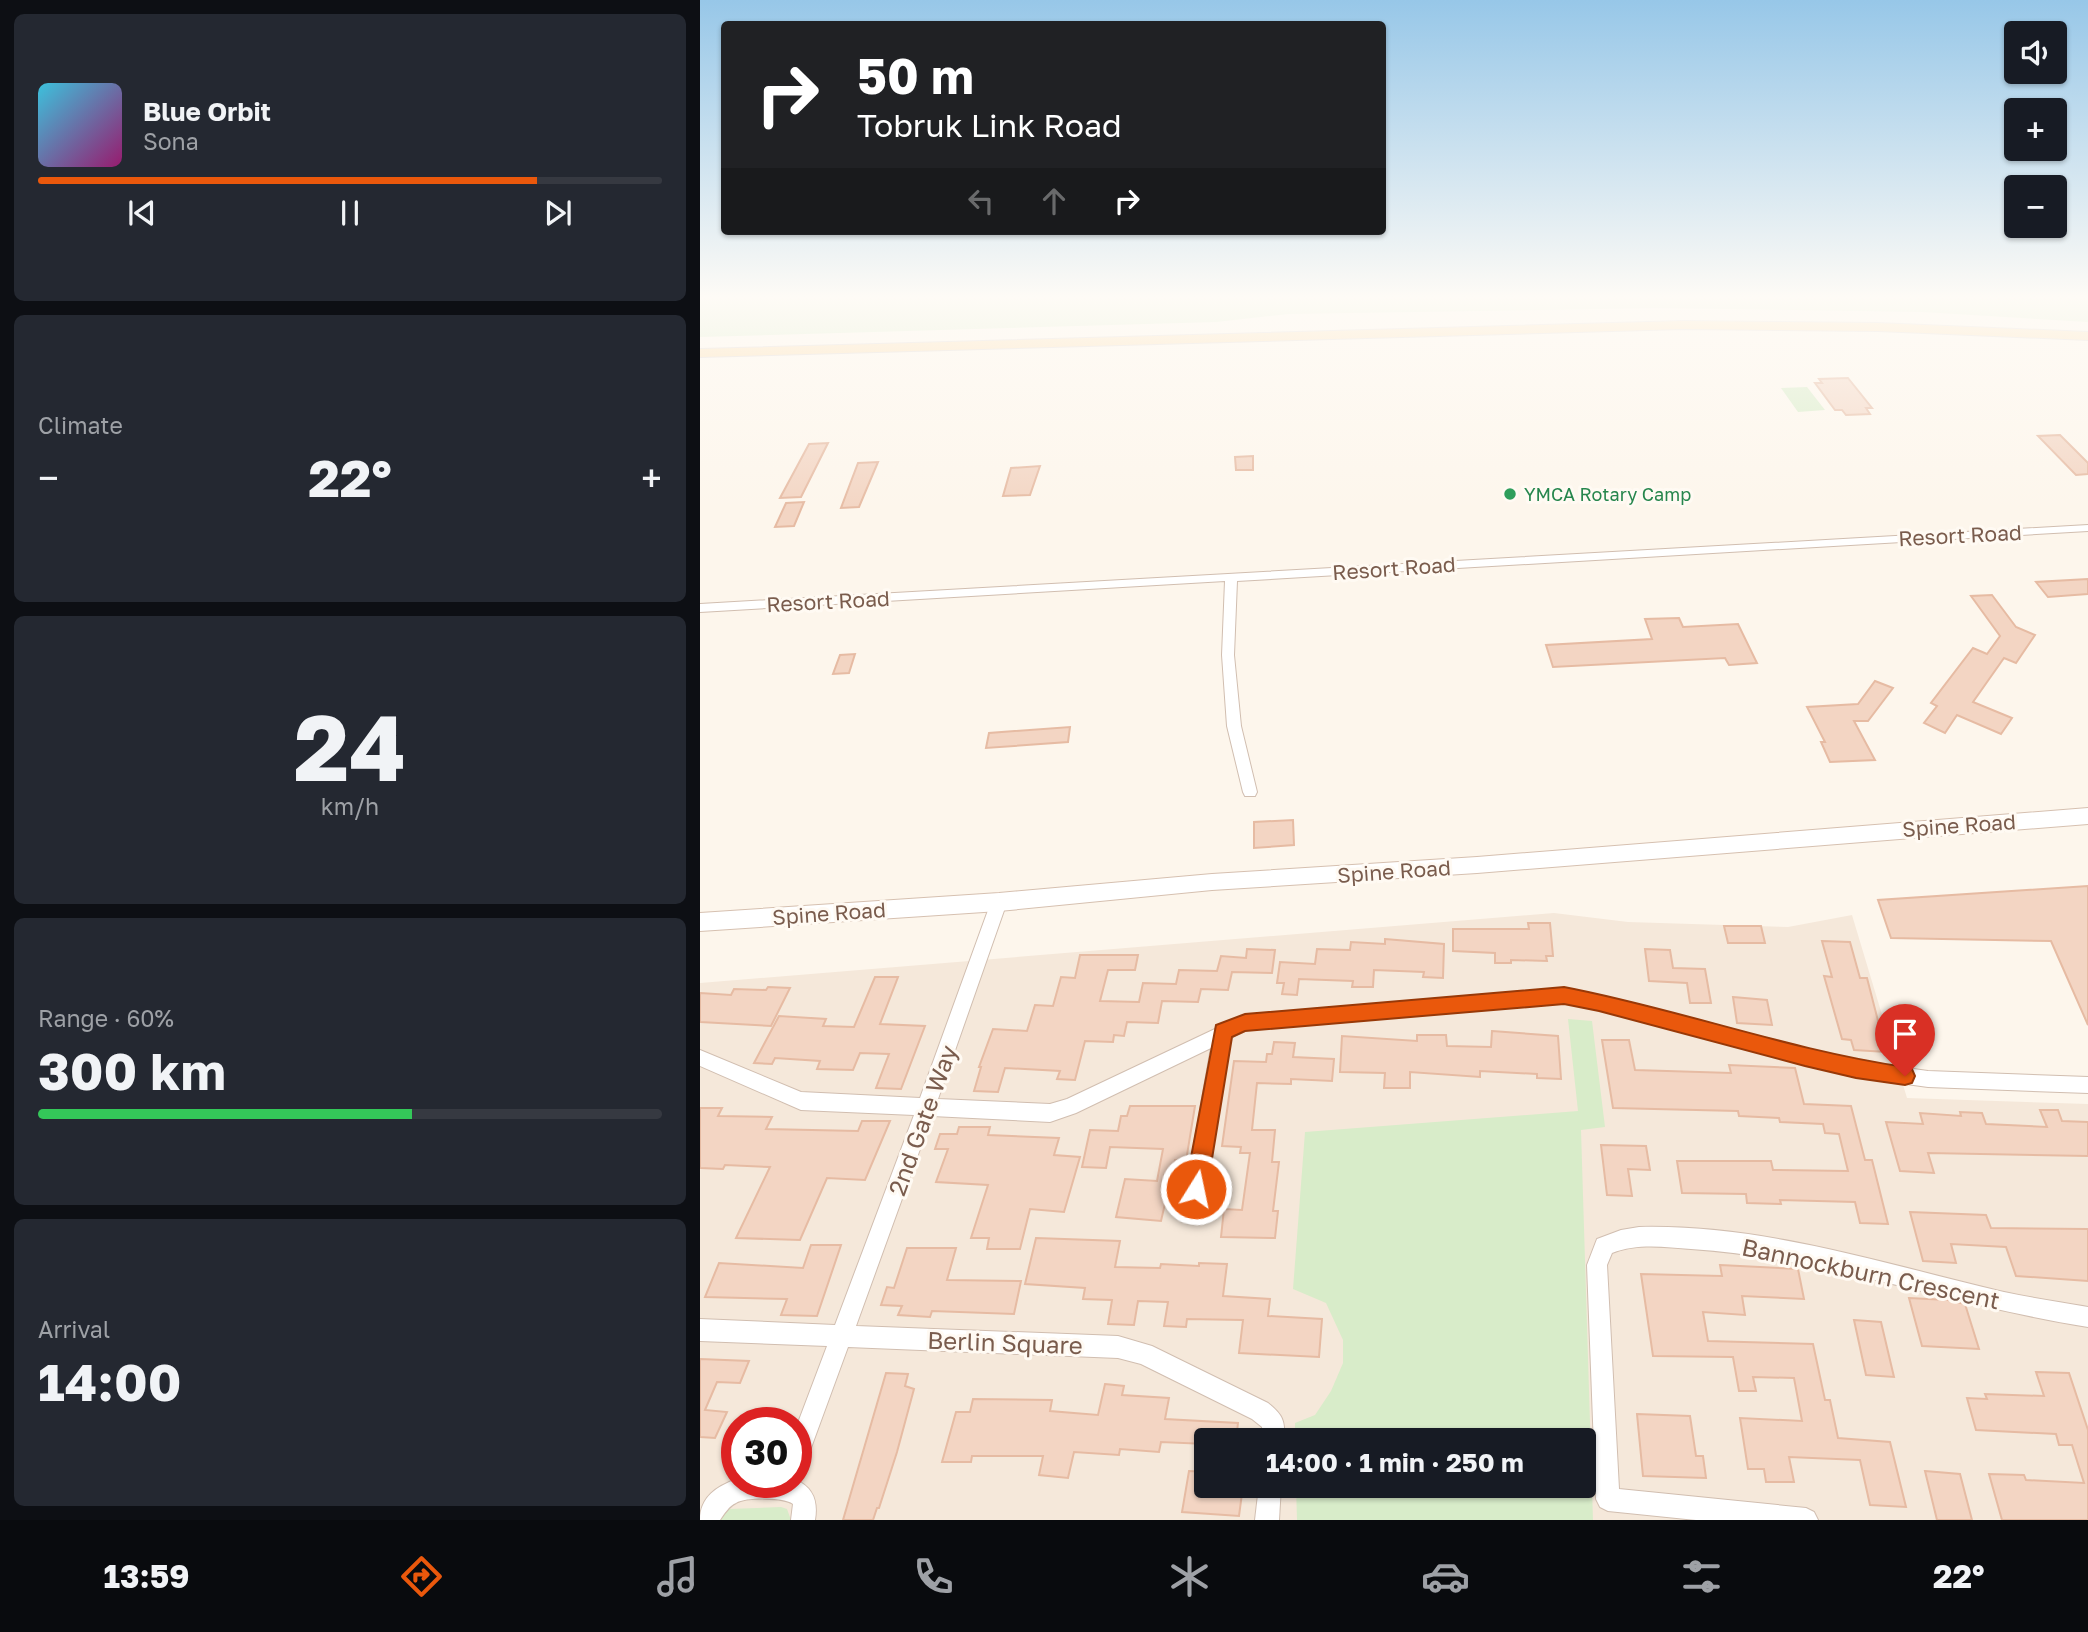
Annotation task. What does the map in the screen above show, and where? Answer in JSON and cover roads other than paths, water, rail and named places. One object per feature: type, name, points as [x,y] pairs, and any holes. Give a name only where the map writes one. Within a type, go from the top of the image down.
[{"type":"main road","name":"Spine Road","points":[[700,922],[999,902],[1212,882],[1491,864],[2088,816]]},
{"type":"street","name":"Resort Road","points":[[700,608],[2088,528]]},
{"type":"street","points":[[1231,578],[1228,655],[1234,726],[1250,792]]},
{"type":"street","name":"2nd Gate Way","points":[[812,1417],[999,902]]},
{"type":"street","points":[[700,1058],[801,1101],[1039,1113],[1061,1111],[1223,1031],[1245,1023],[1564,996],[1599,1002],[1856,1069],[1928,1079],[2088,1085]]},
{"type":"street","points":[[1196,1189],[1223,1031]]},
{"type":"street","name":"Bannockburn Crescent","points":[[1806,1520],[1608,1499],[1597,1265],[1604,1246],[1616,1240],[1635,1237],[1724,1241],[1856,1265],[2007,1303],[2088,1317]]},
{"type":"street","name":"Berlin Square","points":[[700,1330],[1118,1346],[1144,1354],[1260,1411],[1273,1422],[1273,1428]]},
{"type":"street","points":[[708,1520],[716,1504],[724,1498]]},
{"type":"street","points":[[802,1498],[806,1512],[803,1520]]},
{"type":"street","points":[[1267,1520],[1269,1498]]},
{"type":"place","name":"YMCA Rotary Camp","points":[[1510,494]]}]
